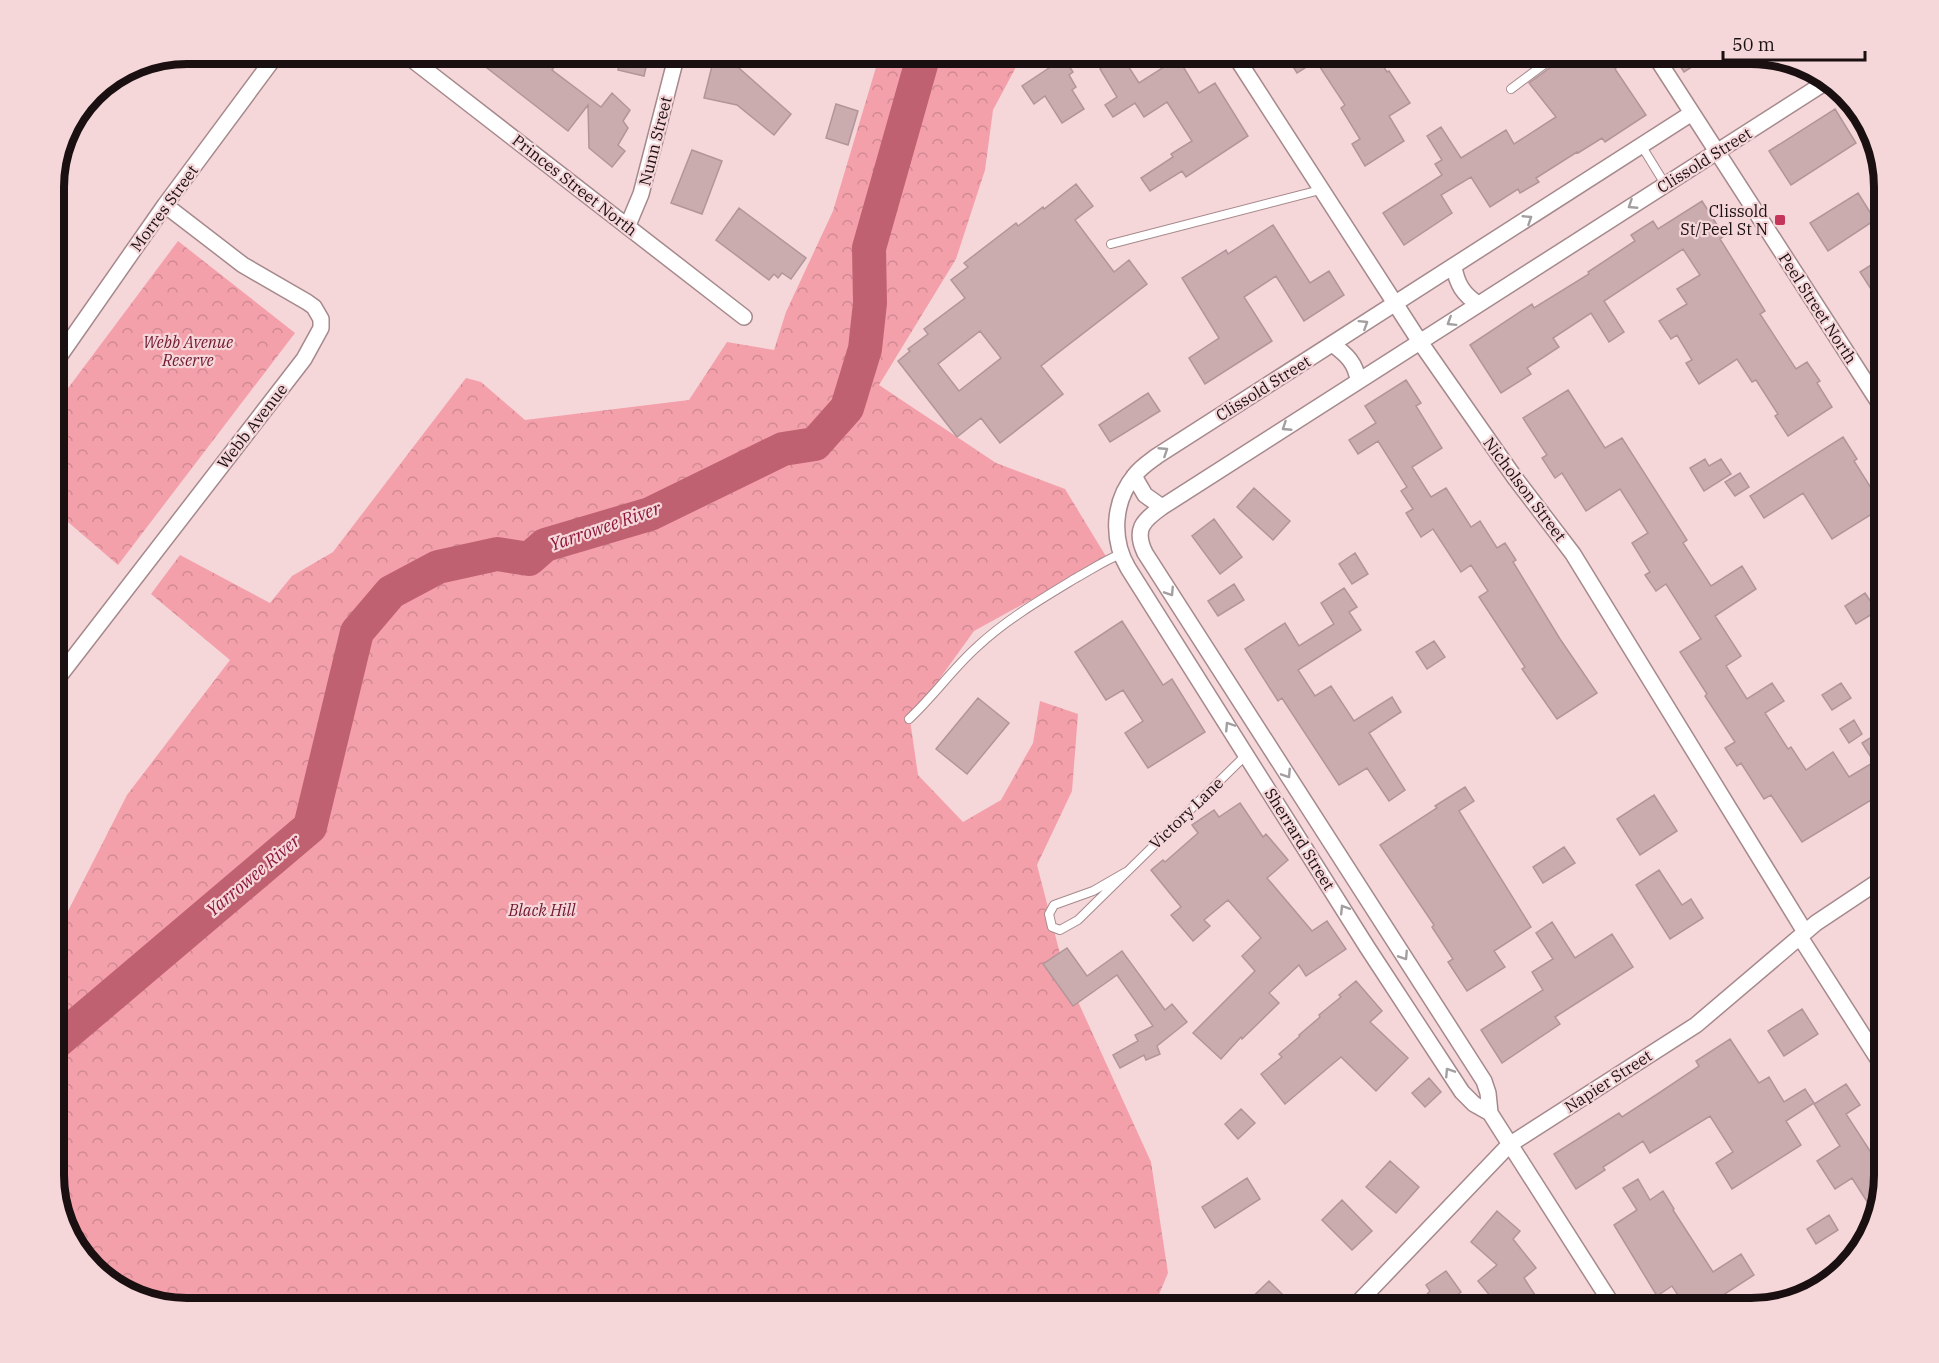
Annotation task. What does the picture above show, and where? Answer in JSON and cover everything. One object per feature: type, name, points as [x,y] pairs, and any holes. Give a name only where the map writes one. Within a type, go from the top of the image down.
[{"type":"street","name":"Morres Street","points":[[65,348],[165,205],[270,64]]},
{"type":"street","name":"Princes Street North","points":[[418,64],[744,317]]},
{"type":"street","name":"Nunn Street","points":[[627,225],[641,194],[674,64]]},
{"type":"street","name":"Nicholson Street","points":[[1240,64],[1420,342],[1515,478],[1574,554],[1874,1052]]},
{"type":"street","name":"Peel Street North","points":[[1660,64],[1874,395]]},
{"type":"street","name":"Clissold Street","points":[[1141,542],[1142,524],[1162,507],[1820,85]]},
{"type":"street","name":"Clissold Street","points":[[1120,554],[1117,518],[1123,494],[1134,476],[1157,456],[1692,113]]},
{"type":"street","name":"Webb Avenue","points":[[65,669],[304,359],[321,328],[318,312],[307,302],[243,265],[165,205]]},
{"type":"street","points":[[1454,267],[1461,289],[1478,304]]},
{"type":"street","points":[[1332,344],[1350,360],[1356,369],[1358,381]]},
{"type":"street","points":[[1134,476],[1145,495],[1162,507]]},
{"type":"street","points":[[1120,554],[1141,542]]},
{"type":"street","name":"Sherrard Street","points":[[1141,542],[1146,554],[1484,1081],[1490,1113],[1608,1298]]},
{"type":"street","name":"Sherrard Street","points":[[1120,554],[1367,947],[1462,1092],[1474,1104],[1490,1113]]},
{"type":"street","points":[[1138,584],[1157,571]]},
{"type":"street","name":"Napier Street","points":[[1363,1298],[1509,1145],[1696,1025],[1802,934],[1874,884]]},
{"type":"lane","points":[[1511,89],[1545,64]]},
{"type":"lane","points":[[1641,145],[1665,184]]},
{"type":"lane","points":[[1112,244],[1320,190]]},
{"type":"lane","points":[[909,719],[928,702],[966,658],[990,636],[1060,588],[1120,554]]},
{"type":"lane","name":"Victory Lane","points":[[1126,872],[1099,888],[1054,905],[1049,914],[1052,927],[1060,930],[1078,920],[1247,754]]},
{"type":"green space","name":"Black Hill","points":[[877,64],[1018,64],[993,110],[985,170],[956,259],[879,385],[996,463],[1065,489],[1107,558],[974,631],[910,720],[918,775],[963,822],[1001,800],[1033,743],[1040,701],[1078,714],[1072,791],[1037,865],[1065,973],[1151,1162],[1168,1273],[1158,1298],[188,1298],[148,1292],[119,1278],[101,1262],[81,1237],[67,1199],[65,1183],[65,916],[127,795],[230,660],[151,594],[180,555],[270,603],[292,576],[333,552],[466,378],[481,382],[525,420],[689,400],[727,342],[774,350],[786,312],[833,211]]},
{"type":"green space","name":"Webb Avenue Reserve","points":[[178,241],[295,333],[118,565],[65,519],[65,392]]},
{"type":"building","points":[[482,64],[556,64],[552,70],[601,107],[612,93],[630,110],[623,121],[628,128],[618,145],[625,151],[612,167],[589,148],[588,105],[568,131]]},
{"type":"building","points":[[620,64],[647,64],[644,76],[618,70]]},
{"type":"building","points":[[712,64],[734,64],[791,114],[774,135],[737,105],[704,98]]},
{"type":"building","points":[[1055,64],[1068,64],[1073,72],[1069,75],[1076,87],[1072,90],[1084,109],[1062,123],[1045,96],[1034,104],[1022,86]]},
{"type":"building","points":[[1108,64],[1127,64],[1139,83],[1169,64],[1182,64],[1199,93],[1215,83],[1248,136],[1186,177],[1182,171],[1150,191],[1141,178],[1173,157],[1171,154],[1192,141],[1167,102],[1144,117],[1135,103],[1113,117],[1105,105],[1117,97],[1100,69]]},
{"type":"building","points":[[1291,64],[1311,64],[1297,73]]},
{"type":"building","points":[[1318,64],[1382,64],[1387,72],[1389,71],[1410,103],[1389,116],[1404,141],[1365,166],[1352,144],[1360,139],[1341,108],[1345,105]]},
{"type":"building","points":[[1555,64],[1613,64],[1646,115],[1605,142],[1602,138],[1577,152],[1536,178],[1539,182],[1520,193],[1518,189],[1490,207],[1471,177],[1441,195],[1452,213],[1404,245],[1383,213],[1442,175],[1435,164],[1442,160],[1427,136],[1441,127],[1461,158],[1506,130],[1514,144],[1556,117],[1529,83]]},
{"type":"building","points":[[1679,64],[1696,64],[1684,72]]},
{"type":"building","points":[[836,104],[858,111],[848,145],[826,138]]},
{"type":"building","points":[[1835,109],[1856,143],[1791,185],[1769,151]]},
{"type":"building","points":[[692,150],[722,161],[702,214],[671,203]]},
{"type":"building","points":[[1076,184],[1093,206],[1075,220],[1114,272],[1129,260],[1147,284],[1041,366],[1063,394],[1000,443],[981,418],[957,437],[898,361],[910,351],[908,349],[928,334],[924,329],[965,298],[951,280],[968,267],[964,263],[1016,223],[1018,226],[1043,207],[1044,209]],"holes":[[[980,331],[1001,358],[959,391],[938,364]]]},
{"type":"building","points":[[1858,193],[1874,218],[1874,221],[1828,251],[1810,223]]},
{"type":"building","points":[[1702,201],[1724,236],[1720,239],[1765,311],[1760,314],[1796,369],[1807,362],[1820,381],[1817,383],[1832,407],[1788,436],[1775,416],[1778,414],[1756,380],[1752,382],[1737,359],[1699,384],[1686,363],[1692,360],[1677,335],[1671,339],[1659,321],[1687,304],[1677,289],[1700,275],[1683,249],[1604,301],[1624,332],[1609,342],[1591,313],[1553,338],[1559,347],[1527,368],[1531,374],[1501,393],[1470,345],[1532,304],[1534,308],[1589,274],[1588,272],[1635,241],[1631,235],[1653,221],[1658,229]]},
{"type":"building","points":[[739,208],[806,258],[791,279],[782,273],[778,278],[774,274],[769,280],[716,240]]},
{"type":"building","points":[[1273,225],[1310,283],[1329,271],[1344,295],[1304,321],[1276,276],[1244,297],[1272,341],[1205,384],[1189,358],[1219,338],[1182,278],[1226,250],[1228,254]]},
{"type":"building","points":[[1874,263],[1874,294],[1860,272]]},
{"type":"building","points":[[1406,380],[1421,403],[1416,406],[1442,448],[1412,467],[1431,497],[1446,488],[1471,527],[1480,521],[1497,548],[1505,543],[1516,560],[1513,562],[1560,639],[1597,693],[1557,719],[1522,669],[1525,667],[1479,597],[1488,591],[1471,565],[1461,572],[1433,529],[1421,537],[1406,513],[1413,509],[1401,491],[1407,487],[1378,441],[1358,454],[1349,440],[1376,423],[1365,406]]},
{"type":"building","points":[[1568,390],[1605,448],[1622,438],[1687,540],[1683,543],[1711,586],[1742,566],[1756,589],[1715,616],[1741,656],[1726,666],[1747,699],[1772,683],[1784,701],[1765,713],[1788,749],[1791,747],[1806,770],[1833,752],[1849,777],[1874,762],[1874,805],[1871,800],[1802,842],[1771,795],[1764,799],[1741,763],[1737,766],[1725,748],[1735,742],[1680,652],[1701,639],[1666,584],[1656,591],[1645,575],[1650,572],[1632,543],[1648,533],[1620,489],[1586,511],[1562,473],[1555,478],[1542,458],[1547,455],[1523,418]]},
{"type":"building","points":[[1148,393],[1160,411],[1110,442],[1099,425]]},
{"type":"building","points":[[1843,437],[1857,459],[1854,461],[1874,493],[1874,513],[1832,539],[1803,493],[1764,518],[1750,496]]},
{"type":"building","points":[[1705,459],[1709,466],[1721,459],[1731,474],[1704,491],[1690,468]]},
{"type":"building","points":[[1740,473],[1749,487],[1735,496],[1725,482]]},
{"type":"building","points":[[1254,488],[1290,521],[1273,540],[1237,507]]},
{"type":"building","points":[[1214,519],[1242,557],[1220,574],[1192,536]]},
{"type":"building","points":[[1355,553],[1368,574],[1352,584],[1339,564]]},
{"type":"building","points":[[1234,584],[1244,600],[1218,616],[1208,601]]},
{"type":"building","points":[[1344,588],[1357,607],[1349,612],[1361,630],[1298,670],[1315,696],[1331,686],[1354,721],[1392,697],[1401,712],[1369,733],[1405,790],[1389,801],[1367,768],[1339,785],[1282,698],[1278,701],[1245,649],[1285,623],[1299,646],[1334,624],[1321,603]]},
{"type":"building","points":[[1865,593],[1874,606],[1874,613],[1856,624],[1845,606]]},
{"type":"building","points":[[1122,621],[1163,685],[1172,679],[1205,732],[1148,768],[1125,733],[1143,721],[1123,690],[1106,700],[1075,652]]},
{"type":"building","points":[[1434,641],[1445,657],[1427,669],[1416,652]]},
{"type":"building","points":[[1841,683],[1851,698],[1832,710],[1822,695]]},
{"type":"building","points":[[978,698],[1009,723],[967,774],[936,749]]},
{"type":"building","points":[[1854,720],[1862,734],[1849,743],[1840,729]]},
{"type":"building","points":[[1874,736],[1874,762],[1862,743]]},
{"type":"building","points":[[1465,787],[1474,801],[1459,811],[1531,927],[1494,951],[1505,967],[1467,991],[1448,962],[1453,959],[1432,927],[1434,925],[1380,845]]},
{"type":"building","points":[[1654,795],[1677,831],[1640,855],[1617,819]]},
{"type":"building","points":[[1240,803],[1263,837],[1266,834],[1288,860],[1267,878],[1312,931],[1327,921],[1346,949],[1306,976],[1299,965],[1269,993],[1279,1003],[1242,1039],[1241,1037],[1221,1059],[1193,1033],[1255,971],[1242,956],[1261,938],[1228,900],[1204,920],[1210,926],[1193,941],[1171,915],[1181,907],[1151,870],[1163,860],[1165,862],[1198,833],[1192,825],[1214,810],[1219,817]]},
{"type":"building","points":[[1564,847],[1575,863],[1543,883],[1533,867]]},
{"type":"building","points":[[1659,870],[1682,905],[1691,899],[1703,918],[1670,939],[1636,885]]},
{"type":"building","points":[[1552,922],[1575,958],[1612,934],[1633,967],[1555,1017],[1560,1024],[1502,1063],[1481,1030],[1543,990],[1532,972],[1553,959],[1536,933]]},
{"type":"building","points":[[1067,948],[1087,976],[1122,951],[1165,1010],[1172,1004],[1187,1022],[1157,1046],[1160,1054],[1146,1060],[1144,1055],[1120,1068],[1113,1055],[1138,1041],[1135,1035],[1153,1026],[1117,975],[1073,1006],[1043,964]]},
{"type":"building","points":[[1356,981],[1382,1011],[1370,1022],[1408,1058],[1376,1091],[1341,1057],[1285,1104],[1261,1074],[1282,1057],[1279,1054]]},
{"type":"building","points":[[1802,1009],[1818,1034],[1784,1056],[1768,1031]]},
{"type":"building","points":[[1730,1039],[1759,1083],[1769,1077],[1784,1102],[1805,1089],[1814,1103],[1786,1121],[1801,1145],[1732,1189],[1716,1163],[1733,1152],[1710,1116],[1650,1153],[1643,1141],[1603,1167],[1605,1170],[1576,1189],[1554,1154],[1619,1113],[1622,1117],[1659,1093],[1699,1066],[1696,1061]]},
{"type":"building","points":[[1429,1078],[1441,1092],[1425,1107],[1412,1093]]},
{"type":"building","points":[[1846,1084],[1860,1105],[1846,1114],[1874,1157],[1870,1206],[1852,1178],[1835,1189],[1817,1161],[1840,1146],[1814,1104]]},
{"type":"building","points":[[1241,1109],[1255,1123],[1238,1139],[1225,1124]]},
{"type":"building","points":[[1390,1161],[1419,1187],[1396,1213],[1366,1187]]},
{"type":"building","points":[[1247,1178],[1260,1199],[1215,1228],[1202,1207]]},
{"type":"building","points":[[1638,1179],[1650,1200],[1663,1191],[1713,1272],[1741,1254],[1754,1275],[1721,1298],[1680,1298],[1672,1286],[1657,1296],[1614,1225],[1637,1210],[1623,1188]]},
{"type":"building","points":[[1342,1200],[1372,1231],[1352,1250],[1322,1220]]},
{"type":"building","points":[[1497,1211],[1520,1231],[1513,1239],[1536,1268],[1524,1278],[1537,1298],[1492,1298],[1478,1281],[1497,1265],[1471,1242]]},
{"type":"building","points":[[1829,1215],[1838,1230],[1816,1244],[1807,1229]]},
{"type":"building","points":[[1446,1271],[1461,1292],[1453,1298],[1423,1298],[1430,1291],[1426,1285]]},
{"type":"building","points":[[1269,1281],[1286,1298],[1251,1298]]},
{"type":"waterway","name":"Yarrowee River","points":[[65,1035],[310,827],[357,632],[391,592],[438,567],[497,554],[529,559],[545,545],[650,514],[783,449],[815,444],[847,408],[865,349],[870,303],[869,248],[921,64]]},
{"type":"place","name":"Clissold St/Peel St N","points":[[1780,220]]}]
